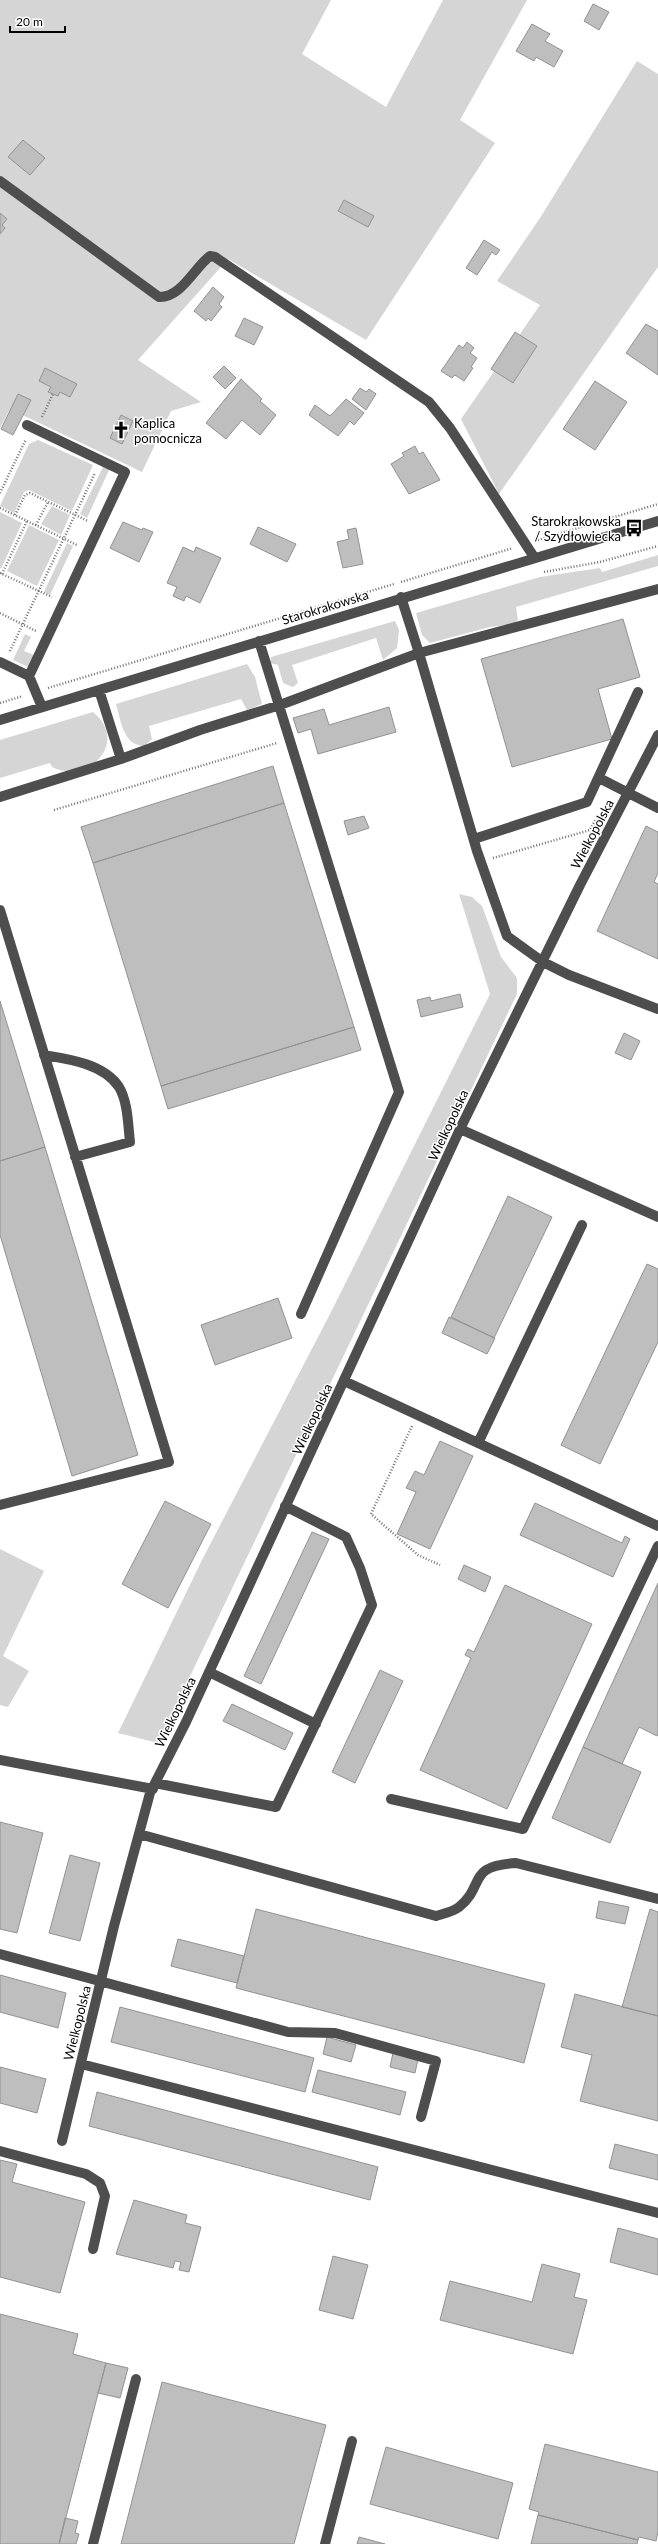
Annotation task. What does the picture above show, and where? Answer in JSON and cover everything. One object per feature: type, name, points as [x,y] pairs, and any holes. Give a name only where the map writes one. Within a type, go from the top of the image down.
[{"type":"street","points":[[0,181],[159,297],[166,297],[174,294],[202,262],[210,256],[215,257],[429,402],[450,428],[534,558]]},
{"type":"street","points":[[29,676],[125,472],[31,427]]},
{"type":"street","name":"Starokrakowska","points":[[0,720],[401,597],[658,521]]},
{"type":"street","points":[[0,797],[121,759],[200,730],[280,705],[419,653],[658,589]]},
{"type":"street","points":[[401,597],[474,839],[507,936],[543,962],[569,974],[658,1009]]},
{"type":"street","points":[[259,640],[399,1092],[301,1314]]},
{"type":"street","points":[[2,663],[29,676],[42,707]]},
{"type":"street","points":[[99,690],[121,759]]},
{"type":"street","points":[[474,839],[587,802],[638,692]]},
{"type":"street","name":"Wielkopolska","points":[[62,2141],[101,1980],[139,1834],[154,1786],[209,1672],[460,1129],[658,735]]},
{"type":"street","points":[[599,778],[658,808]]},
{"type":"street","points":[[0,910],[169,1462],[0,1505]]},
{"type":"street","points":[[44,1054],[72,1060],[100,1070],[119,1087],[126,1110],[130,1142],[75,1157]]},
{"type":"street","points":[[460,1129],[658,1217]]},
{"type":"street","points":[[478,1443],[582,1226]]},
{"type":"street","points":[[344,1381],[658,1526]]},
{"type":"street","points":[[0,1760],[276,1808],[372,1605],[360,1568],[346,1537],[286,1506]]},
{"type":"street","points":[[391,1799],[523,1829],[658,1546]]},
{"type":"street","points":[[209,1672],[316,1724]]},
{"type":"street","points":[[139,1834],[436,1916],[458,1908],[471,1892],[478,1876],[496,1865],[516,1864],[658,1899]]},
{"type":"street","points":[[0,1954],[101,1980],[288,2032],[335,2033],[436,2060],[421,2117]]},
{"type":"street","points":[[81,2064],[658,2213]]},
{"type":"street","points":[[0,2151],[86,2174],[100,2183],[105,2196],[93,2249]]},
{"type":"street","points":[[93,2544],[136,2379]]},
{"type":"street","points":[[325,2544],[352,2441]]},
{"type":"path","points":[[0,493],[31,427],[53,394]]},
{"type":"path","points":[[2,663],[23,624],[101,460]]},
{"type":"path","points":[[15,515],[25,494],[30,494],[99,526]]},
{"type":"path","points":[[36,526],[48,502]]},
{"type":"path","points":[[0,703],[658,504]]},
{"type":"path","points":[[0,508],[88,550]]},
{"type":"path","points":[[27,521],[1,573],[63,603]]},
{"type":"path","points":[[0,613],[48,636]]},
{"type":"path","points":[[54,810],[289,739]]},
{"type":"path","points":[[417,1415],[371,1514],[418,1555],[440,1565]]},
{"type":"shaded area","points":[[0,0],[331,0],[302,54],[386,107],[443,0],[527,0],[460,120],[495,143],[366,340],[228,259],[138,360],[201,402],[171,411],[142,472],[10,409],[0,428]]},
{"type":"shaded area","points":[[637,61],[658,74],[658,267],[499,494],[461,419],[540,305],[497,281],[540,218]]},
{"type":"shaded area","points":[[38,440],[93,465],[72,511],[29,490],[24,492],[14,513],[0,506],[29,444]]},
{"type":"shaded area","points":[[104,465],[110,468],[87,518],[80,514]]},
{"type":"shaded area","points":[[52,506],[70,515],[61,535],[41,524]]},
{"type":"shaded area","points":[[0,512],[22,523],[1,569],[0,568]]},
{"type":"shaded area","points":[[29,525],[59,540],[37,586],[7,571]]},
{"type":"shaded area","points":[[67,543],[73,546],[50,595],[44,592]]},
{"type":"shaded area","points":[[658,555],[658,566],[516,607],[518,620],[513,624],[490,627],[430,643],[422,635],[416,613],[540,577],[600,568],[602,572]]},
{"type":"shaded area","points":[[395,621],[399,630],[397,648],[383,660],[376,638],[292,665],[298,683],[293,687],[283,683],[278,665],[270,663],[271,657]]},
{"type":"shaded area","points":[[25,634],[31,637],[24,651],[34,655],[28,667],[13,660]]},
{"type":"shaded area","points":[[247,664],[255,677],[262,704],[247,710],[241,699],[149,726],[152,739],[144,746],[137,745],[127,737],[116,704]]},
{"type":"shaded area","points":[[93,712],[103,724],[107,736],[106,747],[100,758],[91,765],[79,770],[66,771],[52,767],[50,763],[0,778],[0,740]]},
{"type":"shaded area","points":[[459,894],[472,897],[482,906],[501,957],[517,978],[517,994],[158,1743],[118,1733],[203,1558],[330,1314],[490,994]]},
{"type":"shaded area","points":[[0,1549],[44,1571],[3,1656],[29,1671],[8,1707],[0,1705]]},
{"type":"building","points":[[593,4],[609,12],[599,30],[584,21]]},
{"type":"building","points":[[532,24],[550,34],[545,41],[563,51],[554,67],[536,57],[534,61],[516,51]]},
{"type":"building","points":[[23,140],[45,158],[30,175],[8,157]]},
{"type":"building","points":[[344,200],[374,216],[368,227],[338,211]]},
{"type":"building","points":[[0,213],[7,219],[2,225],[5,228],[0,234]]},
{"type":"building","points":[[484,240],[500,250],[496,255],[492,252],[477,275],[466,268]]},
{"type":"building","points":[[213,287],[224,297],[219,304],[222,307],[211,321],[208,318],[206,321],[194,311]]},
{"type":"building","points":[[244,318],[263,327],[254,345],[235,336]]},
{"type":"building","points":[[646,324],[658,331],[658,375],[626,353]]},
{"type":"building","points":[[515,332],[537,346],[513,383],[491,369]]},
{"type":"building","points":[[467,342],[474,348],[470,353],[477,358],[471,367],[473,368],[464,381],[455,375],[452,378],[441,371],[459,345],[463,348]]},
{"type":"building","points":[[224,366],[236,378],[225,389],[213,377]]},
{"type":"building","points":[[45,368],[77,384],[70,397],[60,392],[58,396],[48,392],[51,387],[39,381]]},
{"type":"building","points":[[241,379],[262,399],[260,401],[276,415],[260,435],[242,420],[226,439],[206,423]]},
{"type":"building","points":[[595,381],[627,402],[595,450],[563,429]]},
{"type":"building","points":[[360,388],[366,392],[369,389],[376,394],[366,410],[352,399]]},
{"type":"building","points":[[18,394],[31,400],[13,435],[1,429]]},
{"type":"building","points":[[346,399],[364,413],[354,425],[350,421],[338,436],[309,415],[315,405],[330,416]]},
{"type":"building","name":"Kaplica pomocnicza","points":[[121,415],[133,421],[122,444],[110,438]]},
{"type":"building","points":[[415,446],[419,454],[423,452],[440,480],[409,494],[391,464],[404,456],[402,453]]},
{"type":"building","points":[[123,522],[142,530],[143,528],[153,532],[139,562],[110,548]]},
{"type":"building","points":[[258,527],[296,544],[287,562],[250,544]]},
{"type":"building","points":[[356,528],[363,564],[343,568],[337,542],[349,539],[347,530]]},
{"type":"building","points":[[183,547],[194,552],[196,547],[221,558],[200,603],[186,596],[184,601],[173,596],[177,587],[167,583]]},
{"type":"building","points":[[623,619],[640,677],[598,689],[612,739],[512,767],[481,659]]},
{"type":"building","points":[[389,707],[396,732],[318,754],[311,729],[298,733],[293,718],[324,709],[329,725]]},
{"type":"building","points":[[273,766],[284,803],[93,863],[81,827]]},
{"type":"building","points":[[284,803],[354,1027],[161,1086],[93,863]]},
{"type":"building","points":[[364,816],[369,828],[348,835],[344,821]]},
{"type":"building","points":[[646,826],[658,832],[658,873],[654,882],[658,884],[658,959],[597,931]]},
{"type":"building","points":[[460,994],[463,1007],[421,1017],[417,1000],[430,997],[431,1001]]},
{"type":"building","points":[[0,1001],[45,1147],[0,1161]]},
{"type":"building","points":[[354,1027],[361,1050],[168,1109],[161,1086]]},
{"type":"building","points":[[624,1033],[640,1041],[631,1060],[615,1053]]},
{"type":"building","points":[[45,1147],[138,1455],[72,1476],[0,1235],[0,1161]]},
{"type":"building","points":[[508,1196],[552,1217],[494,1338],[451,1317]]},
{"type":"building","points":[[647,1264],[658,1269],[658,1342],[600,1464],[561,1445]]},
{"type":"building","points":[[278,1298],[292,1338],[215,1365],[201,1325]]},
{"type":"building","points":[[449,1317],[495,1338],[487,1354],[442,1333]]},
{"type":"building","points":[[440,1441],[473,1456],[430,1549],[397,1534],[416,1492],[406,1488],[415,1471],[424,1475]]},
{"type":"building","points":[[165,1501],[211,1524],[168,1608],[122,1584]]},
{"type":"building","points":[[535,1503],[622,1543],[625,1536],[630,1539],[613,1577],[520,1535]]},
{"type":"building","points":[[312,1532],[329,1539],[261,1684],[244,1676]]},
{"type":"building","points":[[464,1565],[491,1577],[485,1592],[458,1579]]},
{"type":"building","points":[[658,1583],[658,1734],[657,1736],[639,1727],[622,1764],[583,1747]]},
{"type":"building","points":[[505,1585],[592,1624],[507,1809],[420,1770],[471,1658],[465,1655],[468,1649],[474,1652]]},
{"type":"building","points":[[380,1670],[403,1681],[355,1783],[332,1772]]},
{"type":"building","points":[[232,1704],[293,1733],[285,1750],[223,1721]]},
{"type":"building","points":[[583,1747],[641,1772],[610,1843],[552,1818]]},
{"type":"building","points":[[0,1822],[43,1833],[17,1933],[0,1929]]},
{"type":"building","points":[[70,1855],[100,1863],[80,1941],[49,1933]]},
{"type":"building","points":[[599,1901],[629,1907],[625,1924],[596,1918]]},
{"type":"building","points":[[256,1909],[545,1984],[524,2063],[236,1988]]},
{"type":"building","points":[[650,1909],[658,1912],[658,2016],[622,2007]]},
{"type":"building","points":[[178,1939],[244,1956],[237,1983],[171,1966]]},
{"type":"building","points":[[0,1975],[66,1993],[58,2028],[0,2012]]},
{"type":"building","points":[[575,1994],[658,2016],[658,2121],[580,2101],[592,2055],[561,2047]]},
{"type":"building","points":[[120,2007],[314,2058],[305,2092],[111,2042]]},
{"type":"building","points":[[327,2037],[356,2045],[351,2062],[323,2054]]},
{"type":"building","points":[[393,2053],[418,2059],[415,2073],[390,2067]]},
{"type":"building","points":[[0,2067],[46,2079],[37,2113],[0,2103]]},
{"type":"building","points":[[318,2070],[406,2092],[400,2115],[312,2092]]},
{"type":"building","points":[[97,2092],[378,2167],[370,2200],[89,2126]]},
{"type":"building","points":[[615,2144],[658,2155],[658,2180],[609,2168]]},
{"type":"building","points":[[0,2160],[17,2164],[12,2182],[85,2202],[60,2293],[0,2277]]},
{"type":"building","points":[[134,2200],[187,2215],[185,2223],[201,2227],[189,2272],[179,2270],[181,2262],[175,2261],[173,2268],[116,2254]]},
{"type":"building","points":[[618,2228],[658,2239],[658,2275],[610,2262]]},
{"type":"building","points":[[333,2256],[368,2265],[353,2319],[319,2310]]},
{"type":"building","points":[[542,2264],[580,2274],[574,2297],[587,2300],[573,2354],[440,2320],[450,2281],[532,2302]]},
{"type":"building","points":[[0,2314],[78,2334],[73,2354],[106,2363],[59,2544],[0,2544]]},
{"type":"building","points":[[106,2363],[128,2368],[120,2398],[98,2393]]},
{"type":"building","points":[[162,2382],[326,2425],[294,2544],[121,2544]]},
{"type":"building","points":[[545,2444],[658,2472],[658,2532],[656,2541],[639,2537],[638,2540],[538,2515],[539,2512],[529,2509]]},
{"type":"building","points":[[386,2447],[513,2483],[498,2539],[370,2504]]},
{"type":"building","points":[[538,2515],[638,2540],[637,2544],[531,2544]]},
{"type":"building","points":[[65,2518],[78,2521],[75,2533],[79,2534],[76,2544],[59,2544]]},
{"type":"building","points":[[359,2537],[385,2544],[357,2544]]},
{"type":"place","name":"Kaplica pomocnicza","points":[[121,430]]},
{"type":"place","name":"Starokrakowska / Szydłowiecka","points":[[634,528]]}]
